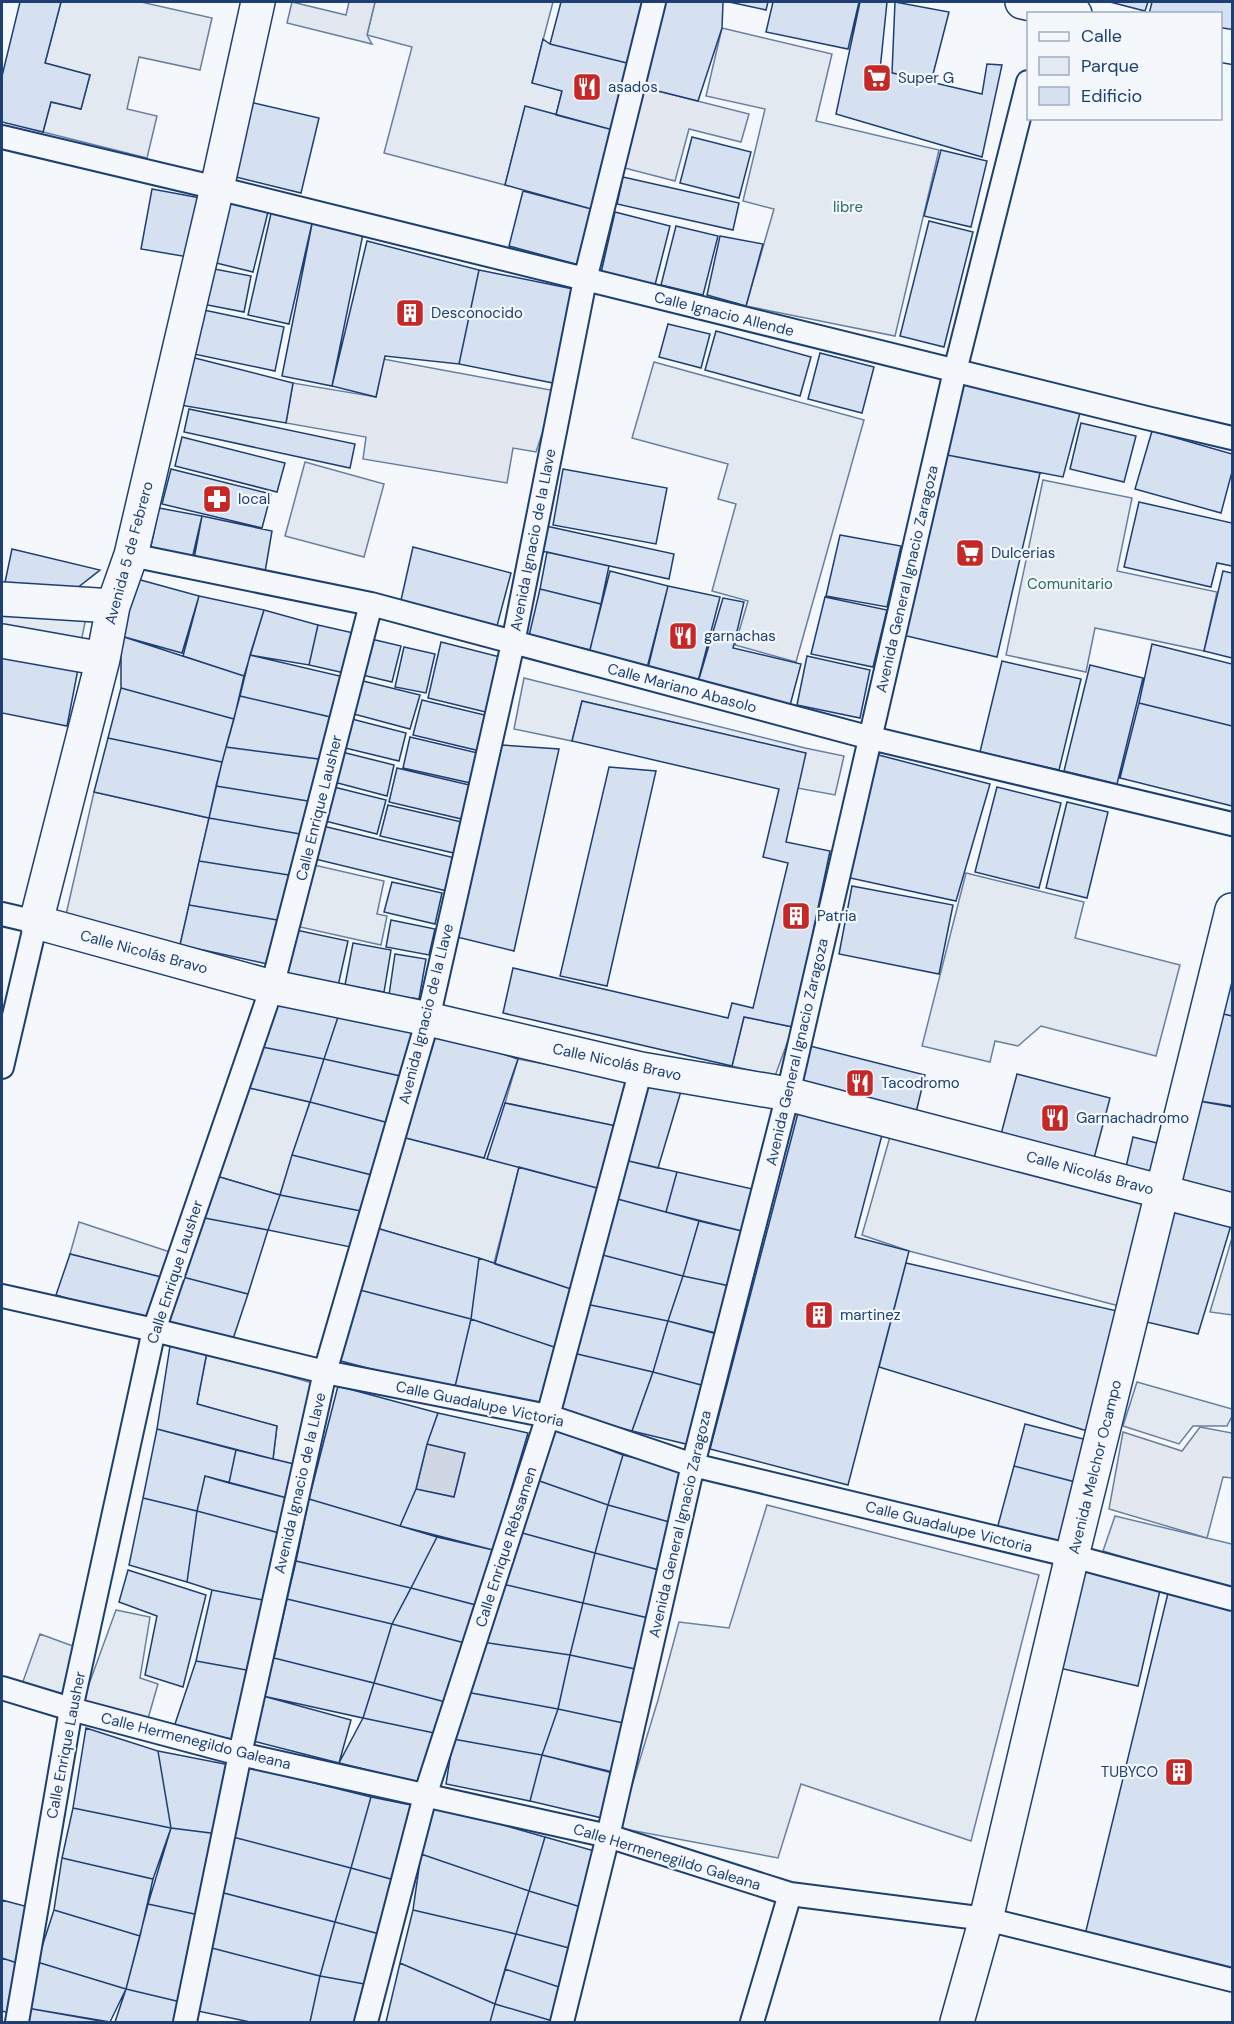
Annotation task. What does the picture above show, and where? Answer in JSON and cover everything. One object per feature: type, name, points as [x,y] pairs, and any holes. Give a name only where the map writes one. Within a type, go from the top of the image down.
[{"type":"street","name":"Avenida 5 de Febrero","points":[[2,1067],[103,658],[113,606],[131,555],[258,2]]},
{"type":"street","name":"Avenida Ignacio de la Llave","points":[[185,2022],[240,1754],[325,1372],[428,1019],[513,643],[585,280],[654,2]]},
{"type":"street","name":"Avenida General Ignacio Zaragoza","points":[[562,2022],[608,1836],[693,1465],[788,1094],[955,370],[1027,90]]},
{"type":"street","name":"Calle Ignacio Allende","points":[[2,136],[1233,438]]},
{"type":"street","name":"Calle Mariano Abasolo","points":[[131,555],[371,604],[871,738],[1233,824]]},
{"type":"street","points":[[2,599],[113,606]]},
{"type":"street","name":"Calle Enrique Lausher","points":[[16,2022],[71,1709],[153,1330],[272,987],[371,604]]},
{"type":"street","points":[[2,641],[103,658]]},
{"type":"street","name":"Avenida Melchor Ocampo","points":[[957,2022],[986,1919],[1072,1556],[1233,910]]},
{"type":"street","name":"Calle Nicolás Bravo","points":[[2,914],[272,987],[428,1019],[641,1069],[788,1094],[1233,1210]]},
{"type":"street","name":"Calle Enrique Rébsamen","points":[[366,2022],[425,1796],[548,1416],[641,1069]]},
{"type":"street","name":"Calle Guadalupe Victoria","points":[[2,1296],[325,1372],[548,1416],[693,1465],[1072,1556],[1233,1599]]},
{"type":"street","name":"Calle Hermenegildo Galeana","points":[[2,1688],[240,1754],[608,1836],[790,1894],[986,1919],[1233,1980]]},
{"type":"street","points":[[752,2022],[790,1894]]},
{"type":"green space","points":[[61,2],[141,2],[212,18],[200,70],[139,57],[127,109],[157,116],[147,158],[43,132],[51,102],[81,109],[90,75],[45,63]]},
{"type":"green space","points":[[375,2],[553,2],[532,82],[562,91],[556,115],[525,107],[505,185],[384,153],[412,47],[367,35]]},
{"type":"green space","name":"libre","points":[[722,28],[832,54],[816,121],[939,150],[895,336],[746,306],[774,209],[743,201],[765,109],[706,96]]},
{"type":"green space","points":[[654,362],[864,420],[796,662],[735,645],[748,601],[712,591],[736,504],[718,499],[728,464],[632,438]]},
{"type":"green space","points":[[305,462],[384,484],[364,557],[285,536]]},
{"type":"green space","name":"Comunitario","points":[[1043,480],[1132,498],[1117,571],[1217,592],[1204,651],[1095,628],[1086,672],[1006,655]]},
{"type":"green space","points":[[2,604],[88,608],[80,647],[2,634]]},
{"type":"green space","points":[[524,678],[844,756],[835,795],[797,788],[805,753],[582,701],[572,741],[514,729]]},
{"type":"green space","points":[[94,792],[209,818],[180,945],[65,919]]},
{"type":"green space","points":[[314,865],[384,881],[377,914],[387,916],[381,945],[300,927]]},
{"type":"green space","points":[[966,873],[1084,902],[1075,938],[1180,965],[1156,1056],[1041,1026],[1018,1046],[995,1041],[990,1062],[922,1046]]},
{"type":"green space","points":[[744,1017],[793,1027],[775,1076],[732,1066]]},
{"type":"green space","points":[[518,1059],[633,1081],[621,1127],[505,1103]]},
{"type":"green space","points":[[245,1087],[310,1102],[280,1195],[213,1175]]},
{"type":"green space","points":[[893,1126],[1153,1198],[1123,1307],[909,1251],[862,1235]]},
{"type":"green space","points":[[402,1137],[519,1167],[494,1263],[373,1227]]},
{"type":"green space","points":[[79,1222],[173,1253],[165,1278],[70,1254]]},
{"type":"green space","points":[[1232,1238],[1232,1315],[1210,1312]]},
{"type":"green space","points":[[207,1352],[312,1383],[298,1465],[273,1459],[277,1426],[197,1404]]},
{"type":"green space","points":[[1137,1382],[1232,1409],[1232,1416],[1227,1426],[1193,1426],[1179,1444],[1123,1426]]},
{"type":"green space","points":[[767,1505],[1039,1575],[971,1841],[801,1784],[778,1858],[619,1828],[679,1622],[729,1628]]},
{"type":"green space","points":[[1115,1516],[1232,1544],[1232,1590],[1103,1551]]},
{"type":"green space","points":[[116,1610],[150,1617],[140,1678],[158,1684],[147,1722],[81,1706]]},
{"type":"green space","points":[[40,1634],[81,1649],[70,1702],[21,1687]]},
{"type":"shaded area","points":[[292,2],[346,15],[349,2],[375,2],[367,35],[372,44],[287,23]]},
{"type":"shaded area","points":[[638,86],[749,114],[741,142],[689,129],[675,181],[617,166]]},
{"type":"shaded area","points":[[383,359],[556,391],[536,452],[513,448],[507,483],[363,459],[366,437],[286,423],[293,383],[376,397]]},
{"type":"shaded area","points":[[1200,1427],[1232,1433],[1232,1478],[1223,1477],[1207,1538],[1109,1509],[1123,1432],[1182,1451]]},
{"type":"shaded area","points":[[427,1444],[465,1453],[454,1497],[416,1489]]},
{"type":"building","points":[[20,2],[61,2],[45,63],[90,75],[81,109],[51,102],[43,132],[2,122],[2,76]]},
{"type":"building","points":[[561,2],[647,2],[631,64],[550,44]]},
{"type":"building","points":[[659,2],[723,2],[722,28],[698,101],[638,86]]},
{"type":"building","points":[[729,2],[768,2],[766,10]]},
{"type":"building","points":[[773,2],[859,2],[848,49],[766,32]]},
{"type":"building","name":"Super G","points":[[860,2],[887,2],[880,70],[982,94],[987,64],[1002,65],[982,157],[836,114]]},
{"type":"building","points":[[895,2],[949,12],[931,82],[892,73]]},
{"type":"building","points":[[1110,2],[1148,2],[1145,11]]},
{"type":"building","points":[[1152,2],[1232,2],[1232,37],[1222,34],[1222,12],[1150,12]]},
{"type":"building","name":"asados","points":[[543,39],[550,44],[631,64],[617,131],[556,115],[562,91],[532,83]]},
{"type":"building","points":[[250,102],[319,118],[301,193],[232,176]]},
{"type":"building","points":[[525,106],[617,131],[595,210],[505,185]]},
{"type":"building","points":[[692,137],[751,152],[739,198],[680,183]]},
{"type":"building","points":[[941,150],[987,161],[971,227],[924,216]]},
{"type":"building","points":[[623,177],[739,203],[733,230],[617,204]]},
{"type":"building","points":[[152,189],[206,199],[194,258],[141,249]]},
{"type":"building","points":[[523,191],[595,210],[579,265],[509,246]]},
{"type":"building","points":[[220,196],[269,208],[253,272],[204,260]]},
{"type":"building","points":[[272,209],[313,219],[289,324],[248,315]]},
{"type":"building","points":[[615,212],[670,226],[655,285],[601,273]]},
{"type":"building","points":[[313,219],[364,229],[332,386],[282,376]]},
{"type":"building","points":[[929,221],[973,232],[944,347],[900,336]]},
{"type":"building","points":[[676,226],[718,236],[703,295],[661,285]]},
{"type":"building","points":[[720,236],[763,244],[746,306],[707,295]]},
{"type":"building","name":"Desconocido","points":[[367,241],[479,270],[459,364],[385,356],[376,397],[332,386]]},
{"type":"building","points":[[204,267],[251,276],[244,312],[197,303]]},
{"type":"building","points":[[479,270],[578,290],[558,384],[459,364]]},
{"type":"building","points":[[199,309],[284,327],[275,371],[189,353]]},
{"type":"building","points":[[668,324],[710,334],[701,368],[659,357]]},
{"type":"building","points":[[716,331],[811,357],[800,396],[705,370]]},
{"type":"building","points":[[820,353],[874,367],[862,413],[808,399]]},
{"type":"building","points":[[191,357],[293,383],[286,423],[180,405]]},
{"type":"building","points":[[958,383],[1081,409],[1063,477],[942,454]]},
{"type":"building","points":[[189,409],[355,444],[350,468],[184,432]]},
{"type":"building","points":[[1081,423],[1136,436],[1124,482],[1070,469]]},
{"type":"building","points":[[1152,431],[1232,454],[1232,472],[1221,513],[1135,489]]},
{"type":"building","points":[[182,437],[285,463],[277,492],[175,466]]},
{"type":"building","name":"Dulcerias","points":[[942,454],[1040,473],[997,657],[898,634]]},
{"type":"building","name":"local","points":[[171,469],[271,494],[262,528],[162,504]]},
{"type":"building","points":[[563,469],[667,488],[656,544],[553,525]]},
{"type":"building","points":[[1139,502],[1232,523],[1232,566],[1217,563],[1211,587],[1124,567]]},
{"type":"building","points":[[159,508],[202,516],[192,559],[150,551]]},
{"type":"building","points":[[202,516],[272,531],[264,578],[193,564]]},
{"type":"building","points":[[546,526],[674,554],[669,579],[541,551]]},
{"type":"building","points":[[840,535],[901,546],[887,607],[826,596]]},
{"type":"building","points":[[413,547],[511,573],[497,626],[399,609]]},
{"type":"building","points":[[12,549],[100,570],[72,592],[4,587]]},
{"type":"building","points":[[547,552],[609,566],[601,604],[540,589]]},
{"type":"building","points":[[610,571],[668,586],[645,676],[587,661]]},
{"type":"building","points":[[1223,571],[1232,573],[1232,658],[1204,651]]},
{"type":"building","points":[[137,579],[199,596],[182,653],[121,636]]},
{"type":"building","name":"garnachas","points":[[668,586],[720,597],[696,689],[646,676]]},
{"type":"building","points":[[540,589],[601,604],[590,650],[529,636]]},
{"type":"building","points":[[199,596],[264,610],[244,676],[183,656]]},
{"type":"building","points":[[825,597],[887,610],[873,667],[811,654]]},
{"type":"building","points":[[723,598],[744,602],[733,648],[801,664],[788,713],[696,689]]},
{"type":"building","points":[[264,610],[318,625],[309,665],[250,655]]},
{"type":"building","points":[[318,625],[358,634],[349,674],[309,665]]},
{"type":"building","points":[[121,636],[244,676],[234,719],[121,688]]},
{"type":"building","points":[[367,638],[401,646],[392,682],[358,674]]},
{"type":"building","points":[[441,642],[508,659],[494,714],[428,698]]},
{"type":"building","points":[[1152,644],[1232,664],[1232,726],[1139,703]]},
{"type":"building","points":[[404,647],[435,654],[426,693],[395,687]]},
{"type":"building","points":[[2,649],[79,664],[67,726],[2,713]]},
{"type":"building","points":[[250,655],[344,677],[335,718],[240,696]]},
{"type":"building","points":[[807,656],[870,670],[860,718],[797,705]]},
{"type":"building","points":[[1002,661],[1081,679],[1059,770],[980,752]]},
{"type":"building","points":[[1090,665],[1143,678],[1117,784],[1064,771]]},
{"type":"building","points":[[359,680],[420,695],[410,729],[350,713]]},
{"type":"building","points":[[121,688],[234,719],[222,762],[108,738]]},
{"type":"building","points":[[240,696],[335,718],[326,760],[226,747]]},
{"type":"building","points":[[422,700],[493,717],[484,752],[413,735]]},
{"type":"building","name":"Patria","points":[[582,701],[806,753],[786,842],[830,851],[793,1027],[744,1017],[732,1066],[503,1013],[513,968],[728,1018],[732,1003],[753,1008],[788,863],[763,857],[779,789],[572,741]]},
{"type":"building","points":[[1139,703],[1232,726],[1232,806],[1120,778]]},
{"type":"building","points":[[348,718],[406,733],[399,761],[341,747]]},
{"type":"building","points":[[410,737],[482,754],[475,784],[403,768]]},
{"type":"building","points":[[108,738],[222,762],[209,818],[94,792]]},
{"type":"building","points":[[501,745],[559,749],[514,951],[457,937]]},
{"type":"building","points":[[226,747],[326,760],[314,802],[216,786]]},
{"type":"building","points":[[338,751],[394,765],[387,796],[330,781]]},
{"type":"building","points":[[871,753],[990,784],[956,901],[841,876]]},
{"type":"building","points":[[609,767],[656,771],[607,986],[560,976]]},
{"type":"building","points":[[397,768],[478,787],[470,821],[389,802]]},
{"type":"building","points":[[216,786],[314,802],[306,835],[209,818]]},
{"type":"building","points":[[330,786],[386,800],[377,834],[321,820]]},
{"type":"building","points":[[997,787],[1061,803],[1039,888],[975,872]]},
{"type":"building","points":[[1067,802],[1108,812],[1087,898],[1046,888]]},
{"type":"building","points":[[388,805],[466,823],[458,854],[380,836]]},
{"type":"building","points":[[209,818],[306,835],[295,876],[199,861]]},
{"type":"building","points":[[323,826],[455,858],[447,891],[315,859]]},
{"type":"building","points":[[199,861],[295,876],[283,921],[189,905]]},
{"type":"building","points":[[392,882],[442,893],[435,924],[384,912]]},
{"type":"building","points":[[852,886],[953,905],[939,974],[839,954]]},
{"type":"building","points":[[189,905],[283,921],[272,965],[180,945]]},
{"type":"building","points":[[391,920],[435,929],[429,955],[386,947]]},
{"type":"building","points":[[296,930],[348,941],[338,986],[285,975]]},
{"type":"building","points":[[353,943],[391,950],[384,992],[345,985]]},
{"type":"building","points":[[1232,947],[1232,1016],[1219,1013]]},
{"type":"building","points":[[395,954],[426,959],[419,999],[389,995]]},
{"type":"building","points":[[274,997],[341,1008],[324,1059],[257,1046]]},
{"type":"building","points":[[341,1008],[423,1023],[405,1077],[324,1059]]},
{"type":"building","points":[[1219,1013],[1232,1016],[1232,1106],[1193,1100]]},
{"type":"building","points":[[432,1031],[518,1059],[484,1158],[402,1137]]},
{"type":"building","name":"Tacodromo","points":[[806,1045],[925,1075],[914,1121],[794,1091]]},
{"type":"building","points":[[257,1046],[324,1059],[310,1102],[245,1087]]},
{"type":"building","points":[[324,1059],[405,1077],[389,1123],[310,1102]]},
{"type":"building","points":[[643,1074],[684,1081],[658,1168],[620,1159]]},
{"type":"building","name":"Garnachadromo","points":[[1017,1074],[1110,1098],[1093,1162],[1000,1138]]},
{"type":"building","points":[[1193,1100],[1232,1107],[1232,1203],[1170,1189]]},
{"type":"building","points":[[310,1102],[389,1123],[376,1176],[292,1155]]},
{"type":"building","points":[[505,1103],[621,1127],[601,1189],[487,1159]]},
{"type":"building","name":"martinez","points":[[798,1113],[882,1135],[855,1237],[909,1251],[848,1485],[710,1449]]},
{"type":"building","points":[[1133,1137],[1165,1145],[1158,1175],[1126,1167]]},
{"type":"building","points":[[292,1155],[376,1176],[366,1212],[280,1195]]},
{"type":"building","points":[[620,1159],[677,1172],[666,1212],[610,1197]]},
{"type":"building","points":[[519,1167],[601,1189],[574,1290],[495,1264]]},
{"type":"building","points":[[677,1172],[757,1190],[746,1232],[666,1212]]},
{"type":"building","points":[[213,1175],[280,1195],[268,1230],[199,1217]]},
{"type":"building","points":[[280,1195],[366,1212],[355,1248],[268,1230]]},
{"type":"building","points":[[610,1197],[699,1221],[683,1276],[595,1253]]},
{"type":"building","points":[[1168,1198],[1232,1222],[1198,1334],[1138,1320]]},
{"type":"building","points":[[199,1217],[268,1230],[248,1294],[179,1276]]},
{"type":"building","points":[[699,1221],[746,1232],[730,1286],[683,1276]]},
{"type":"building","points":[[373,1227],[479,1258],[471,1319],[356,1289]]},
{"type":"building","points":[[595,1253],[683,1276],[668,1321],[581,1303]]},
{"type":"building","points":[[70,1254],[165,1278],[149,1323],[56,1295]]},
{"type":"building","points":[[479,1258],[574,1290],[560,1349],[471,1319]]},
{"type":"building","points":[[906,1263],[1126,1313],[1097,1434],[879,1367]]},
{"type":"building","points":[[179,1276],[248,1294],[231,1345],[162,1323]]},
{"type":"building","points":[[683,1276],[730,1286],[716,1333],[668,1321]]},
{"type":"building","points":[[356,1289],[471,1319],[454,1391],[337,1360]]},
{"type":"building","points":[[581,1303],[668,1321],[653,1372],[569,1352]]},
{"type":"building","points":[[471,1319],[560,1349],[543,1409],[454,1391]]},
{"type":"building","points":[[668,1321],[721,1335],[705,1386],[653,1372]]},
{"type":"building","points":[[170,1346],[207,1352],[197,1404],[277,1426],[273,1459],[157,1429]]},
{"type":"building","points":[[569,1352],[653,1372],[632,1431],[554,1410]]},
{"type":"building","points":[[653,1372],[705,1386],[690,1445],[632,1431]]},
{"type":"building","points":[[338,1386],[438,1413],[427,1444],[416,1489],[400,1526],[309,1499]]},
{"type":"building","points":[[438,1413],[528,1433],[493,1550],[400,1526],[416,1489],[454,1497],[465,1453],[427,1444]]},
{"type":"building","points":[[1025,1424],[1095,1442],[1083,1484],[1014,1466]]},
{"type":"building","points":[[549,1426],[623,1455],[608,1505],[531,1478]]},
{"type":"building","points":[[157,1429],[236,1450],[229,1483],[205,1476],[197,1511],[143,1498]]},
{"type":"building","points":[[236,1450],[298,1465],[291,1499],[229,1483]]},
{"type":"building","points":[[623,1455],[685,1470],[673,1523],[608,1505]]},
{"type":"building","points":[[1014,1466],[1083,1484],[1068,1548],[997,1529]]},
{"type":"building","points":[[205,1476],[291,1499],[283,1534],[197,1511]]},
{"type":"building","points":[[531,1478],[608,1505],[595,1553],[515,1531]]},
{"type":"building","points":[[143,1498],[197,1511],[187,1582],[129,1565]]},
{"type":"building","points":[[309,1499],[437,1537],[411,1588],[296,1561]]},
{"type":"building","points":[[608,1505],[673,1523],[663,1571],[595,1553]]},
{"type":"building","points":[[197,1511],[283,1534],[268,1601],[212,1590],[187,1582]]},
{"type":"building","points":[[515,1531],[595,1553],[583,1603],[498,1583]]},
{"type":"building","points":[[437,1537],[493,1550],[476,1605],[411,1588]]},
{"type":"building","points":[[595,1553],[663,1571],[653,1619],[583,1603]]},
{"type":"building","points":[[296,1561],[411,1588],[392,1624],[287,1599]]},
{"type":"building","points":[[1078,1567],[1161,1586],[1138,1686],[1055,1667]]},
{"type":"building","points":[[128,1570],[206,1595],[183,1687],[145,1675],[157,1616],[119,1602]]},
{"type":"building","points":[[498,1583],[583,1603],[570,1655],[482,1642]]},
{"type":"building","points":[[411,1588],[476,1605],[465,1643],[392,1624]]},
{"type":"building","name":"TUBYCO","points":[[1169,1589],[1232,1604],[1232,1974],[1084,1939]]},
{"type":"building","points":[[212,1590],[268,1601],[252,1671],[196,1661]]},
{"type":"building","points":[[287,1599],[392,1624],[374,1683],[274,1658]]},
{"type":"building","points":[[583,1603],[653,1619],[640,1670],[570,1655]]},
{"type":"building","points":[[392,1624],[465,1643],[449,1703],[374,1683]]},
{"type":"building","points":[[482,1642],[570,1655],[558,1709],[466,1692]]},
{"type":"building","points":[[570,1655],[640,1670],[628,1724],[558,1709]]},
{"type":"building","points":[[274,1658],[374,1683],[363,1718],[263,1696]]},
{"type":"building","points":[[196,1661],[252,1671],[236,1740],[174,1727]]},
{"type":"building","points":[[374,1683],[449,1703],[439,1734],[363,1718]]},
{"type":"building","points":[[466,1692],[558,1709],[542,1755],[453,1739]]},
{"type":"building","points":[[263,1696],[351,1720],[339,1763],[253,1741]]},
{"type":"building","points":[[558,1709],[628,1724],[617,1773],[542,1755]]},
{"type":"building","points":[[363,1718],[439,1734],[418,1782],[339,1763]]},
{"type":"building","points":[[86,1728],[158,1751],[171,1828],[73,1808]]},
{"type":"building","points":[[453,1739],[542,1755],[530,1801],[446,1784]]},
{"type":"building","points":[[158,1751],[230,1765],[218,1834],[171,1828]]},
{"type":"building","points":[[542,1755],[613,1773],[602,1818],[530,1801]]},
{"type":"building","points":[[246,1766],[371,1797],[351,1868],[233,1837]]},
{"type":"building","points":[[371,1797],[416,1806],[398,1881],[351,1868]]},
{"type":"building","points":[[432,1805],[545,1837],[529,1891],[421,1854]]},
{"type":"building","points":[[73,1808],[171,1828],[153,1879],[62,1858]]},
{"type":"building","points":[[171,1828],[218,1834],[199,1915],[148,1904]]},
{"type":"building","points":[[233,1837],[351,1868],[335,1922],[220,1892]]},
{"type":"building","points":[[545,1837],[598,1852],[584,1908],[529,1891]]},
{"type":"building","points":[[421,1854],[529,1891],[516,1934],[413,1910]]},
{"type":"building","points":[[62,1858],[153,1879],[140,1936],[54,1910]]},
{"type":"building","points":[[351,1868],[398,1881],[383,1935],[335,1922]]},
{"type":"building","points":[[529,1891],[584,1908],[573,1949],[516,1934]]},
{"type":"building","points":[[220,1892],[335,1922],[320,1976],[208,1947]]},
{"type":"building","points":[[2,1900],[32,1908],[20,1964],[2,1958]]},
{"type":"building","points":[[148,1904],[199,1915],[185,2003],[126,1989]]},
{"type":"building","points":[[54,1910],[140,1936],[126,1989],[37,1962]]},
{"type":"building","points":[[413,1910],[516,1934],[495,2004],[400,1963]]},
{"type":"building","points":[[335,1922],[383,1935],[370,1985],[320,1976]]},
{"type":"building","points":[[516,1934],[573,1949],[565,1989],[505,1969]]},
{"type":"building","points":[[208,1947],[320,1976],[310,2022],[250,2022],[193,2010]]},
{"type":"building","points":[[2,1958],[20,1964],[12,2014],[2,2011]]},
{"type":"building","points":[[37,1962],[126,1989],[110,2022],[27,2008]]},
{"type":"building","points":[[400,1963],[495,2004],[490,2022],[386,2022]]},
{"type":"building","points":[[505,1969],[565,1989],[556,2022],[495,2004]]},
{"type":"building","points":[[320,1976],[370,1985],[360,2022],[310,2022]]},
{"type":"building","points":[[126,1989],[185,2003],[181,2022],[115,2022]]},
{"type":"building","points":[[495,2004],[556,2022],[490,2022]]},
{"type":"building","points":[[27,2008],[106,2022],[25,2022]]},
{"type":"place","name":"Super G","points":[[877,78]]},
{"type":"place","name":"asados","points":[[587,87]]},
{"type":"place","name":"Desconocido","points":[[410,313]]},
{"type":"place","name":"local","points":[[217,499]]},
{"type":"place","name":"Dulcerias","points":[[970,553]]},
{"type":"place","name":"garnachas","points":[[683,636]]},
{"type":"place","name":"Patria","points":[[796,916]]},
{"type":"place","name":"Tacodromo","points":[[860,1083]]},
{"type":"place","name":"Garnachadromo","points":[[1055,1118]]},
{"type":"place","name":"martinez","points":[[819,1315]]},
{"type":"place","name":"TUBYCO","points":[[1179,1772]]}]
